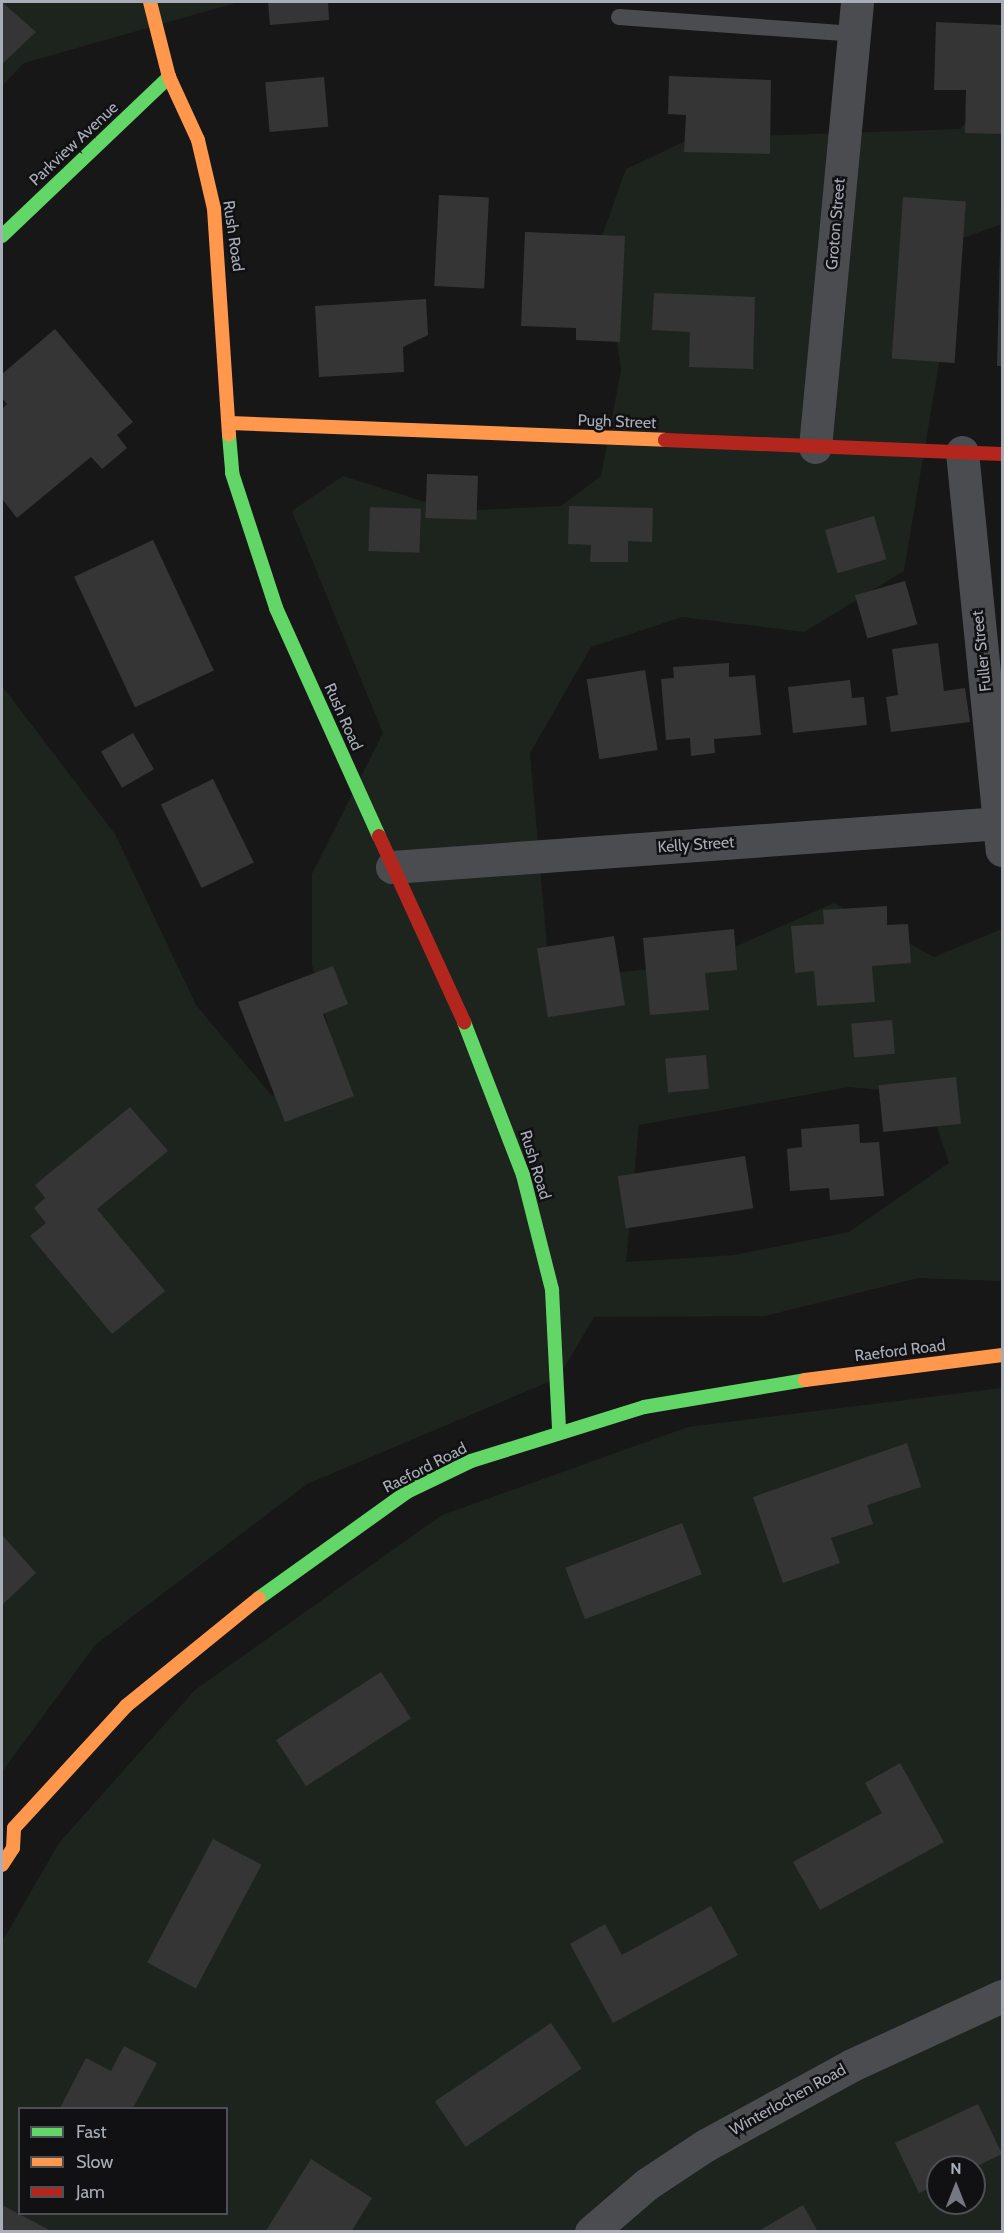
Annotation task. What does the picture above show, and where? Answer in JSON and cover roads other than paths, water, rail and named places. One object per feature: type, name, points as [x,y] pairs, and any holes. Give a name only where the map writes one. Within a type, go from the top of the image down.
[{"type":"street","name":"Rush Road","points":[[150,2],[170,77],[198,140],[214,209],[232,473],[276,608],[483,1064],[523,1175],[552,1290],[559,1430]]},
{"type":"street","name":"Groton Street","points":[[815,447],[857,2]]},
{"type":"street","name":"Parkview Avenue","points":[[2,236],[170,77]]},
{"type":"street","name":"Pugh Street","points":[[230,423],[1002,454]]},
{"type":"street","name":"Fuller Street","points":[[962,452],[1001,837]]},
{"type":"street","name":"Kelly Street","points":[[392,867],[1001,837]]},
{"type":"street","name":"Raeford Road","points":[[2,1865],[13,1848],[8,1822],[126,1706],[328,1544],[407,1492],[471,1461],[559,1430],[737,1388],[1002,1355]]},
{"type":"street","name":"Winterlochen Road","points":[[591,2232],[647,2184],[706,2145],[852,2065],[1002,1996]]},
{"type":"lane","points":[[619,17],[854,34]]}]
